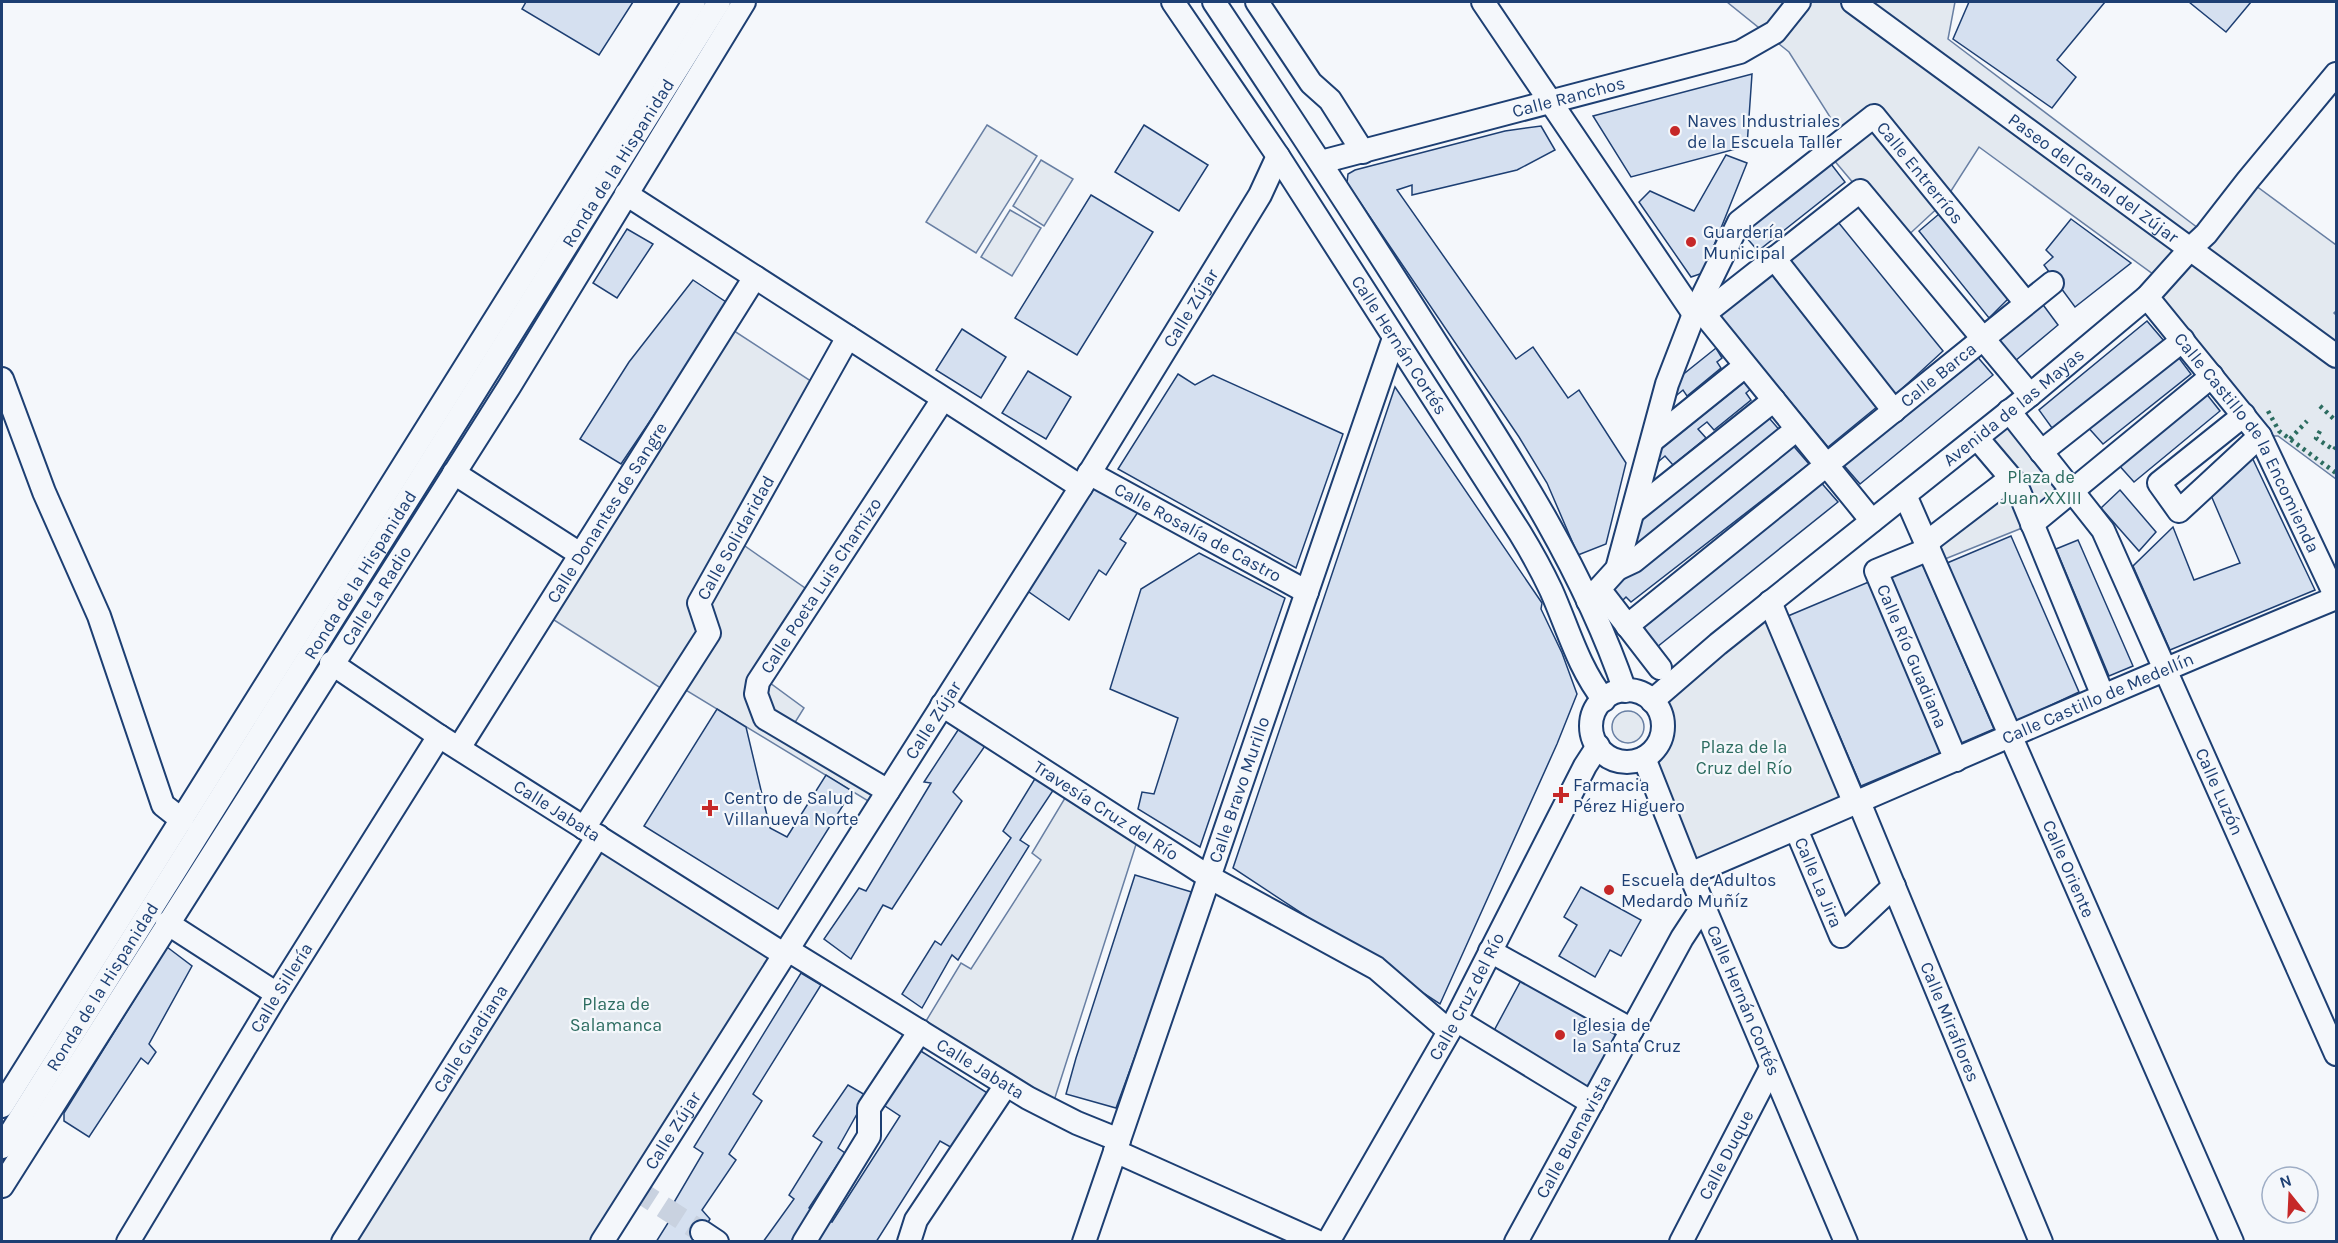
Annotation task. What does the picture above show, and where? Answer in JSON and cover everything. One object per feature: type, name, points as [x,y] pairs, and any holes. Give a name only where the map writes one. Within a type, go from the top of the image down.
[{"type":"street","name":"Ronda de la Hispanidad","points":[[2,1106],[694,2]]},
{"type":"street","name":"Ronda de la Hispanidad","points":[[2,1147],[719,2]]},
{"type":"street","name":"Calle La Radio","points":[[2,1186],[331,663],[509,387],[744,2]]},
{"type":"street","name":"Calle Hernán Cortés","points":[[1173,2],[1278,156],[1533,555],[1551,591],[1579,659],[1592,685],[1604,700]]},
{"type":"street","name":"Calle Hernán Cortés","points":[[1214,2],[1321,162],[1527,485],[1572,564],[1594,595],[1625,691]]},
{"type":"street","points":[[1257,2],[1311,82],[1330,100],[1363,152]]},
{"type":"street","points":[[1483,2],[1699,314],[1746,366],[1872,521]]},
{"type":"street","name":"Calle Ranchos","points":[[1321,162],[1740,52],[1775,32],[1799,2]]},
{"type":"street","name":"Paseo del Canal del Zújar","points":[[1853,2],[2337,356]]},
{"type":"street","name":"Avenida de las Mayas","points":[[1652,701],[1770,602],[1977,438],[2147,297],[2206,234],[2337,74]]},
{"type":"street","name":"Calle Entrerríos","points":[[1699,314],[1739,222],[1874,116],[2026,303]]},
{"type":"street","name":"Calle Zújar","points":[[602,1242],[1085,480],[1260,195],[1278,156]]},
{"type":"street","points":[[1260,195],[1279,187],[1296,185]]},
{"type":"street","points":[[1617,569],[1668,384],[1699,314],[1860,191],[2030,395]]},
{"type":"street","name":"Calle Rosalía de Castro","points":[[626,194],[943,399],[1085,480],[1307,592]]},
{"type":"street","points":[[1774,258],[1894,411]]},
{"type":"street","name":"Calle Donantes de Sangre","points":[[459,748],[755,277]]},
{"type":"street","name":"Calle Barca","points":[[1627,626],[2052,283]]},
{"type":"street","name":"Calle Castillo de la Encomienda","points":[[2147,297],[2260,436],[2337,597]]},
{"type":"street","name":"Calle Solidaridad","points":[[591,832],[670,694],[709,633],[699,603],[848,337]]},
{"type":"street","name":"Calle Bravo Murillo","points":[[1084,1242],[1394,338]]},
{"type":"street","points":[[2041,452],[2183,340]]},
{"type":"street","points":[[1653,440],[1746,366]]},
{"type":"street","points":[[2032,524],[2212,376]]},
{"type":"street","points":[[2,380],[44,492],[99,616],[163,805],[182,820]]},
{"type":"street","name":"Calle Poeta Luis Chamizo","points":[[888,791],[765,718],[760,710],[756,694],[758,682],[943,399]]},
{"type":"street","points":[[1633,512],[1774,400]]},
{"type":"street","points":[[2009,411],[2072,491]]},
{"type":"street","points":[[2244,415],[2158,483],[2179,511],[2260,436]]},
{"type":"street","points":[[1660,668],[1627,626],[1594,595],[1617,569],[1634,561],[1797,429]]},
{"type":"street","points":[[1977,438],[2016,484],[2103,696]]},
{"type":"street","points":[[454,473],[580,554]]},
{"type":"street","points":[[1927,546],[2011,478]]},
{"type":"street","name":"Calle Luzón","points":[[2072,491],[2103,530],[2337,1054]]},
{"type":"street","name":"Calle Oriente","points":[[1905,495],[2232,1242]]},
{"type":"street","name":"Calle Río Guadiana","points":[[1927,546],[1876,571],[1956,760]]},
{"type":"street","name":"Calle Castillo de Medellín","points":[[1857,803],[2165,668],[2337,597]]},
{"type":"street","points":[[1689,874],[1857,803],[1770,602]]},
{"type":"street","points":[[1616,665],[1674,668],[1699,660]]},
{"type":"street","name":"Calle Jabata","points":[[331,663],[440,736],[591,832],[1006,1085],[1117,1145],[1318,1242]]},
{"type":"street","points":[[1625,691],[1637,692],[1652,701],[1662,716],[1663,729],[1654,750],[1634,762],[1622,762],[1611,758],[1598,746],[1592,731],[1592,719],[1596,708],[1614,693],[1625,691]]},
{"type":"street","name":"Travesía Cruz del Río","points":[[942,705],[1209,877],[1376,968],[1452,1025],[1592,1103]]},
{"type":"street","name":"Calle Sillería","points":[[128,1242],[277,994],[440,736]]},
{"type":"street","name":"Calle Cruz del Río","points":[[1328,1242],[1452,1025],[1585,766],[1598,746]]},
{"type":"street","name":"Calle Hernán Cortés","points":[[1644,758],[1689,874],[1845,1242]]},
{"type":"street","name":"Calle Miraflores","points":[[1857,803],[1894,886],[2041,1242]]},
{"type":"street","name":"Calle La Jira","points":[[1796,829],[1841,936],[1894,886]]},
{"type":"street","name":"Calle Guadiana","points":[[343,1242],[591,832]]},
{"type":"street","name":"Calle Buenavista","points":[[1516,1242],[1682,938],[1703,906]]},
{"type":"street","points":[[167,923],[277,994]]},
{"type":"street","points":[[1490,951],[1632,1030]]},
{"type":"street","points":[[804,1242],[869,1136],[869,1108],[920,1031]]},
{"type":"street","name":"Calle Duque","points":[[1681,1242],[1771,1068]]},
{"type":"street","points":[[909,1242],[916,1220],[1006,1085]]},
{"type":"green space","points":[[1727,2],[1955,2],[1948,39],[2206,234],[2248,180],[2336,245],[2336,311],[2334,313],[2336,315],[2336,479],[2278,436],[2260,436],[2147,297],[2161,280],[1979,147],[1944,202],[1902,241],[1828,153],[1844,139],[1789,52]]},
{"type":"green space","points":[[987,125],[1037,156],[976,253],[926,222]]},
{"type":"green space","points":[[1041,160],[1073,179],[1044,226],[1013,206]]},
{"type":"green space","points":[[1010,210],[1041,228],[1012,276],[981,257]]},
{"type":"green space","points":[[725,325],[820,387],[735,539],[815,595],[762,677],[804,708],[789,732],[888,791],[878,807],[676,684],[670,694],[543,613]]},
{"type":"green space","name":"Plaza de Juan XXIII","points":[[2009,411],[2072,491],[2032,524],[1935,563],[1926,543],[2011,478],[1977,438]]},
{"type":"green space","name":"Plaza de la Cruz del Río","points":[[1770,602],[1855,804],[1690,874],[1644,758],[1655,746],[1661,734],[1662,721],[1657,706]]},
{"type":"green space","points":[[1628,711],[1639,716],[1644,727],[1639,738],[1628,743],[1617,738],[1612,727],[1617,716]]},
{"type":"green space","points":[[1071,788],[1140,832],[1051,1110],[920,1031],[961,963],[971,969],[1041,860],[1032,853]]},
{"type":"green space","name":"Plaza de Salamanca","points":[[598,836],[785,955],[602,1241],[343,1242]]},
{"type":"building","points":[[526,2],[633,2],[599,55],[522,9]]},
{"type":"building","points":[[1969,2],[2105,2],[2057,60],[2076,77],[2052,108],[1953,39]]},
{"type":"building","points":[[2189,2],[2251,2],[2226,32]]},
{"type":"building","name":"Naves Industriales de la Escuela Taller","points":[[1752,74],[1747,146],[1631,177],[1593,116]]},
{"type":"building","points":[[1144,125],[1208,165],[1179,211],[1115,172]]},
{"type":"building","points":[[1541,126],[1555,150],[1517,170],[1412,195],[1412,185],[1397,190],[1516,359],[1533,347],[1568,398],[1579,390],[1626,463],[1606,544],[1578,555],[1547,483],[1519,437],[1347,183],[1348,174],[1355,170],[1505,131]]},
{"type":"building","name":"Guardería Municipal","points":[[1726,155],[1747,163],[1703,273],[1691,277],[1639,202],[1650,191],[1694,211]]},
{"type":"building","points":[[1828,160],[1845,182],[1758,251],[1740,230]]},
{"type":"building","points":[[1091,195],[1153,232],[1077,355],[1015,318]]},
{"type":"building","points":[[1939,214],[2008,299],[1989,318],[1919,231]]},
{"type":"building","points":[[1834,217],[1943,351],[1894,396],[1786,256]]},
{"type":"building","points":[[2071,219],[2131,263],[2075,307],[2044,265],[2053,257],[2046,250]]},
{"type":"building","points":[[627,229],[653,244],[617,298],[593,283]]},
{"type":"building","points":[[1768,270],[1878,406],[1828,447],[1716,312]]},
{"type":"building","points":[[693,280],[729,304],[621,464],[580,439],[629,362]]},
{"type":"building","points":[[2041,302],[2058,325],[2015,361],[1995,337]]},
{"type":"building","points":[[2147,321],[2164,341],[2052,428],[2039,410]]},
{"type":"building","points":[[962,329],[1006,357],[981,398],[936,370]]},
{"type":"building","points":[[1716,348],[1722,358],[1717,362],[1721,368],[1687,396],[1683,390],[1677,395],[1670,385]]},
{"type":"building","points":[[1975,354],[1993,375],[1860,484],[1841,462]]},
{"type":"building","points":[[2176,354],[2191,374],[2103,444],[2086,425]]},
{"type":"building","points":[[1028,371],[1071,397],[1046,439],[1002,413]]},
{"type":"building","points":[[1178,374],[1195,385],[1213,375],[1343,434],[1296,568],[1118,469]]},
{"type":"building","points":[[1748,379],[1755,385],[1746,393],[1751,400],[1714,430],[1707,422],[1698,429],[1706,438],[1673,465],[1665,456],[1658,462],[1653,455]]},
{"type":"building","points":[[1395,387],[1542,603],[1541,609],[1562,653],[1577,694],[1557,744],[1440,1004],[1233,868]]},
{"type":"building","points":[[2205,392],[2220,411],[2134,482],[2117,463]]},
{"type":"building","points":[[1763,411],[1782,433],[1631,554],[1635,516]]},
{"type":"building","points":[[1790,442],[1809,464],[1631,602],[1626,597],[1621,602],[1609,587]]},
{"type":"building","points":[[2249,451],[2315,590],[2170,650],[2133,566],[2173,527],[2194,580],[2240,563],[2210,493]]},
{"type":"building","points":[[1089,473],[1144,503],[1120,539],[1126,543],[1106,575],[1099,570],[1069,620],[1019,585]]},
{"type":"building","points":[[1818,479],[1838,502],[1657,647],[1639,624]]},
{"type":"building","points":[[2120,490],[2156,532],[2139,551],[2101,508]]},
{"type":"building","points":[[2011,536],[2079,692],[2013,723],[1940,566]]},
{"type":"building","points":[[2078,540],[2133,666],[2109,676],[2056,549]]},
{"type":"building","points":[[1199,553],[1285,598],[1200,847],[1138,809],[1142,792],[1154,794],[1178,718],[1110,689],[1141,589]]},
{"type":"building","points":[[1921,561],[1994,729],[1959,744],[1886,576]]},
{"type":"building","points":[[1871,581],[1944,751],[1861,786],[1788,616]]},
{"type":"building","name":"Centro de Salud Villanueva Norte","points":[[717,709],[746,727],[770,828],[787,837],[826,775],[852,791],[778,909],[644,826]]},
{"type":"building","points":[[960,727],[987,743],[953,792],[962,801],[892,909],[883,905],[851,959],[824,939],[859,888],[866,891],[931,783],[924,782]]},
{"type":"building","points":[[1036,777],[1054,789],[1020,840],[1029,846],[958,960],[952,955],[922,1008],[902,994],[935,941],[941,945],[1011,838],[1003,831]]},
{"type":"building","points":[[1135,875],[1195,893],[1116,1108],[1066,1094]]},
{"type":"building","points":[[1581,887],[1641,920],[1621,956],[1610,950],[1595,977],[1559,956],[1577,925],[1564,917]]},
{"type":"building","points":[[167,947],[192,966],[149,1044],[156,1052],[148,1064],[141,1058],[89,1137],[64,1121],[64,1113]]},
{"type":"building","name":"Iglesia de la Santa Cruz","points":[[1526,971],[1632,1030],[1592,1103],[1489,1040]]},
{"type":"building","points":[[801,973],[821,985],[753,1094],[762,1101],[729,1154],[736,1160],[702,1210],[710,1219],[696,1242],[656,1242],[678,1207],[673,1204],[703,1153],[694,1147]]},
{"type":"building","points":[[916,1048],[989,1094],[954,1149],[940,1141],[876,1242],[815,1242],[829,1221],[832,1222],[900,1116],[879,1102]]},
{"type":"building","points":[[848,1085],[867,1096],[838,1148],[845,1153],[809,1208],[813,1212],[792,1242],[763,1242],[794,1199],[789,1195],[822,1142],[813,1136]]},
{"type":"tunnel","points":[[635,1189],[702,1232]]},
{"type":"hedge","points":[[2320,406],[2336,421]]},
{"type":"hedge","points":[[2268,411],[2279,431],[2336,473]]},
{"type":"hedge","points":[[2290,439],[2307,421]]},
{"type":"hedge","points":[[2320,431],[2316,438],[2334,450],[2336,447]]},
{"type":"place","name":"Naves Industriales de la Escuela Taller","points":[[1675,131]]},
{"type":"place","name":"Guardería Municipal","points":[[1691,242]]},
{"type":"place","name":"Farmacia Pérez Higuero","points":[[1561,795]]},
{"type":"place","name":"Centro de Salud Villanueva Norte","points":[[710,808]]},
{"type":"place","name":"Escuela de Adultos Medardo Muñíz","points":[[1609,890]]},
{"type":"place","name":"Iglesia de la Santa Cruz","points":[[1560,1035]]}]
